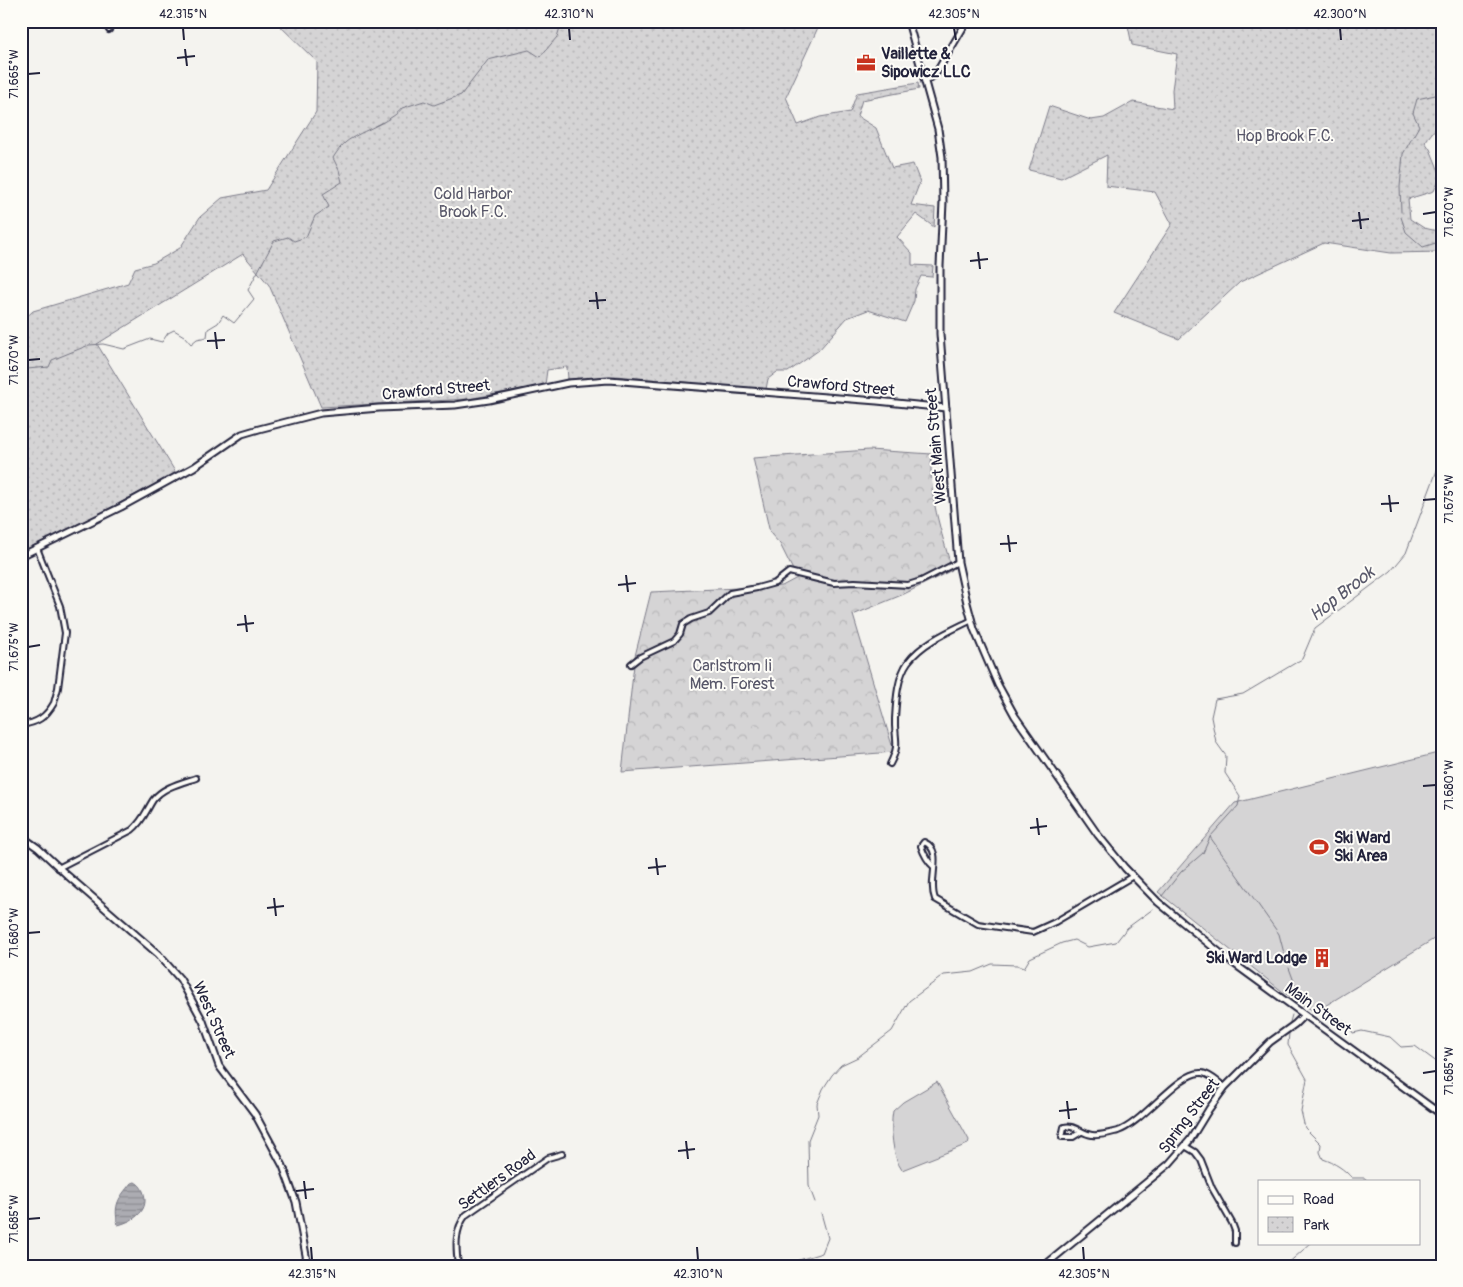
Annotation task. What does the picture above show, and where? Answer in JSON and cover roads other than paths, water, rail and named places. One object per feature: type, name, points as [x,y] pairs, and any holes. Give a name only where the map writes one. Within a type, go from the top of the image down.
[{"type":"street","points":[[104,21],[110,30]]},
{"type":"street","name":"West Main Street","points":[[908,21],[938,129],[942,157],[943,202],[939,305],[958,562],[972,620],[991,671],[1008,705],[1098,835]]},
{"type":"street","points":[[925,80],[935,75],[967,21]]},
{"type":"street","name":"Crawford Street","points":[[21,556],[106,515],[184,473],[242,434],[321,413],[379,408],[455,405],[489,400],[562,384],[622,380],[946,408]]},
{"type":"street","points":[[21,725],[42,718],[50,711],[54,703],[65,639],[64,619],[38,548]]},
{"type":"street","points":[[631,664],[640,657],[674,641],[680,634],[683,624],[709,613],[730,592],[775,583],[789,572],[834,583],[855,582],[908,585],[958,562]]},
{"type":"street","points":[[890,764],[897,749],[895,722],[898,694],[902,676],[908,662],[925,646],[972,620]]},
{"type":"street","points":[[58,868],[132,830],[162,792],[177,784],[196,778]]},
{"type":"street","name":"Main Street","points":[[1098,835],[1132,876],[1158,902],[1197,935],[1442,1115]]},
{"type":"street","name":"West Street","points":[[21,836],[38,848],[58,868],[158,954],[172,968],[186,987],[203,1021],[219,1066],[252,1110],[283,1166],[296,1202],[308,1266]]},
{"type":"street","points":[[934,868],[923,852],[921,846],[924,842],[933,848],[936,859],[931,885],[935,898],[978,924],[1033,932],[1055,922],[1132,876]]},
{"type":"street","name":"Spring Street","points":[[1044,1266],[1169,1164],[1185,1146],[1225,1087],[1270,1042],[1304,1015]]},
{"type":"street","points":[[1081,1132],[1073,1137],[1062,1137],[1064,1127],[1069,1125],[1081,1132],[1092,1135],[1104,1135],[1121,1130],[1136,1120],[1182,1081],[1197,1073],[1207,1075],[1225,1087]]},
{"type":"street","points":[[1185,1146],[1195,1152],[1201,1160],[1212,1188],[1232,1223],[1235,1231],[1235,1243]]},
{"type":"street","name":"Settlers Road","points":[[458,1266],[457,1232],[461,1221],[466,1215],[548,1158],[562,1154]]},
{"type":"waterway","points":[[21,377],[25,376],[27,369],[49,367],[52,360],[89,345],[103,344],[124,349],[150,339],[162,342],[168,333],[174,330],[184,336],[191,344],[197,339],[207,337],[208,329],[218,323],[223,315],[234,323],[254,299],[248,290],[274,241],[288,237],[294,241],[306,237],[315,216],[329,207],[323,194],[342,182],[333,158],[343,144],[393,116],[402,108],[424,101],[434,105],[461,95],[488,60],[529,50],[540,57],[557,37],[562,21]]},
{"type":"waterway","name":"Hop Brook","points":[[1401,212],[1400,187],[1403,154],[1419,126],[1413,113],[1417,99],[1440,94],[1442,90]]},
{"type":"waterway","name":"Hop Brook","points":[[1401,217],[1406,232],[1423,247],[1442,241]]},
{"type":"waterway","name":"Hop Brook","points":[[1285,957],[1279,934],[1210,837],[1238,806],[1240,796],[1225,773],[1226,756],[1216,742],[1211,717],[1215,699],[1243,694],[1302,659],[1315,628],[1391,571],[1406,553],[1439,465],[1442,463]]},
{"type":"waterway","points":[[1162,896],[1181,872],[1203,853],[1210,837]]},
{"type":"waterway","points":[[815,1202],[809,1186],[808,1140],[818,1115],[817,1104],[823,1089],[841,1065],[858,1057],[892,1031],[909,1001],[944,975],[973,972],[992,964],[1017,965],[1024,968],[1030,958],[1062,943],[1074,940],[1088,947],[1116,942],[1127,928],[1153,909]]},
{"type":"waterway","name":"Hop Brook","points":[[1289,968],[1299,995],[1296,1003]]},
{"type":"waterway","points":[[1299,996],[1306,1002]]},
{"type":"waterway","points":[[1312,1006],[1336,1025],[1343,1020],[1353,1033],[1362,1031],[1390,1037],[1401,1047],[1415,1046],[1442,1066]]},
{"type":"waterway","name":"Hop Brook","points":[[1290,1022],[1292,1015]]},
{"type":"waterway","name":"Hop Brook","points":[[1289,1033],[1288,1045],[1307,1079],[1301,1111],[1305,1128],[1321,1144],[1320,1152],[1323,1159],[1339,1167],[1352,1178],[1365,1178],[1366,1180]]},
{"type":"waterway","points":[[779,1266],[822,1253],[828,1238],[821,1213]]},
{"type":"waterway","name":"Hop Brook","points":[[1285,1266],[1310,1244]]},
{"type":"place","name":"Vaillette & Sipowicz LLC","points":[[866,63]]},
{"type":"place","name":"Ski Ward Ski Area","points":[[1319,847]]},
{"type":"place","name":"Ski Ward Lodge","points":[[1322,958]]},
{"type":"park label","name":"Hop Brook F.C.","points":[[1285,136]]},
{"type":"park label","name":"Cold Harbor Brook F.C.","points":[[473,203]]},
{"type":"park label","name":"Carlstrom Ii Mem. Forest","points":[[732,675]]}]
